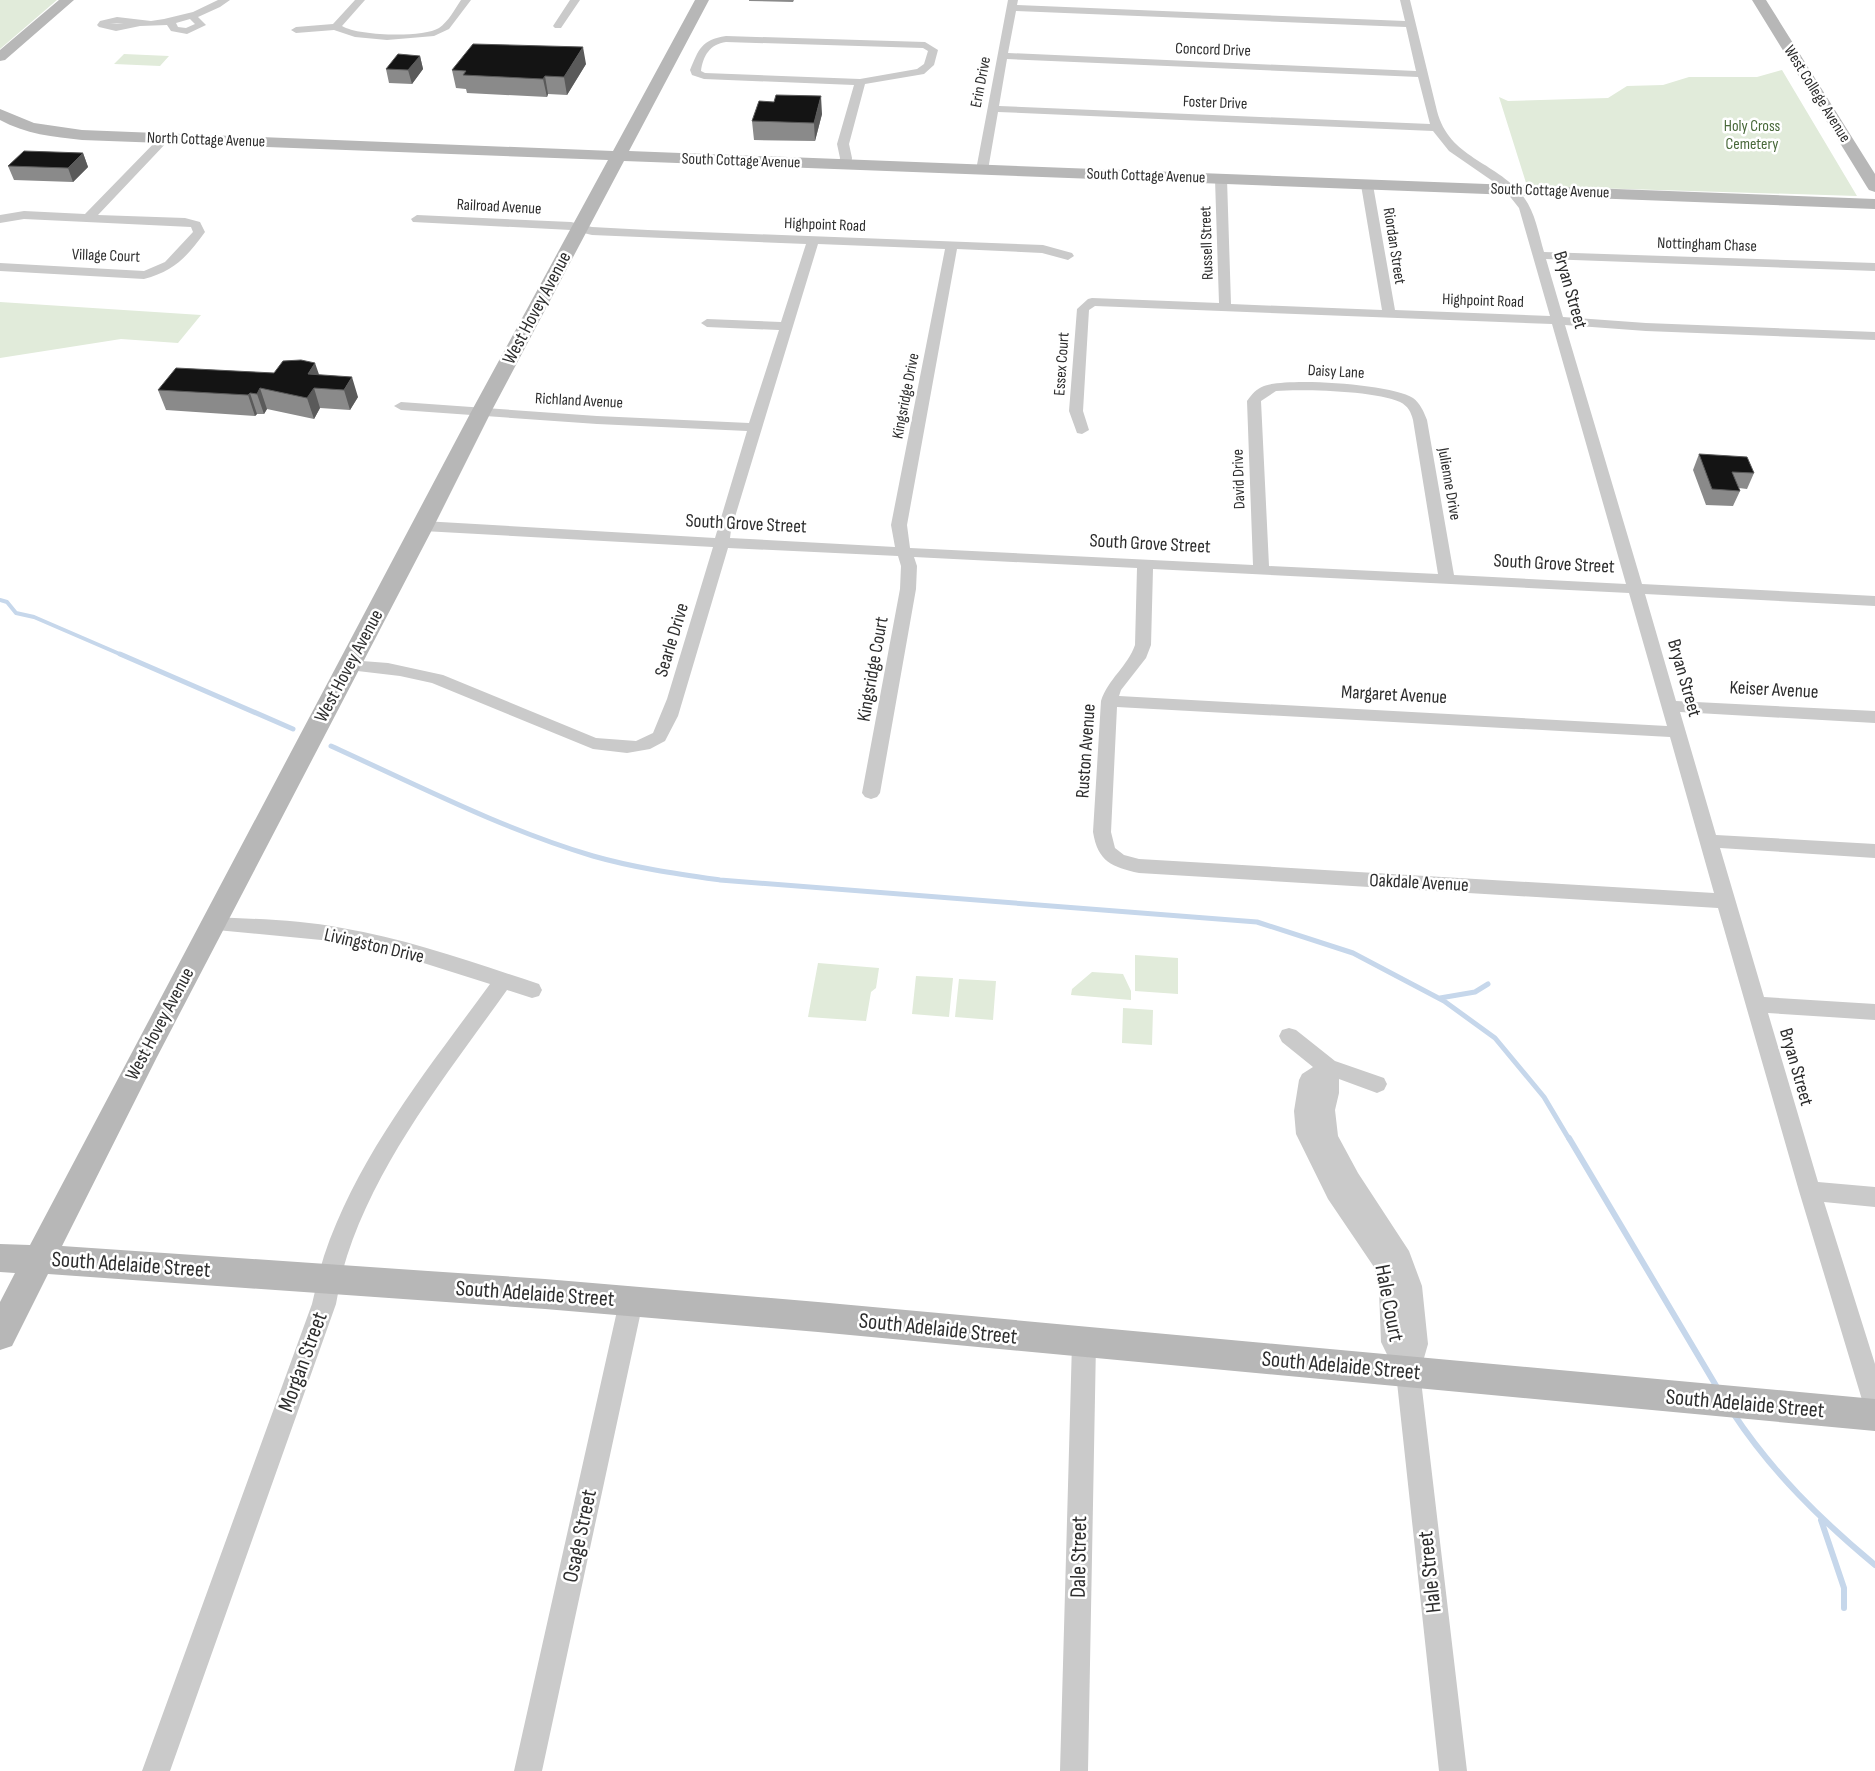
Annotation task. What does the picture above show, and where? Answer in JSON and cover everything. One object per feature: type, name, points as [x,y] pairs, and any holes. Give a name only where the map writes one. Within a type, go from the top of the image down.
[{"type":"main road","points":[[0,57],[67,0]]},
{"type":"main road","name":"West Hovey Avenue","points":[[0,1335],[38,1258],[423,526],[481,412],[702,0]]},
{"type":"main road","name":"West College Avenue","points":[[1759,0],[1875,187]]},
{"type":"main road","name":"North Cottage Avenue","points":[[0,114],[15,122],[56,132],[416,149]]},
{"type":"main road","name":"South Cottage Avenue","points":[[416,149],[1875,204]]},
{"type":"main road","name":"South Adelaide Street","points":[[0,1258],[38,1258],[330,1279],[874,1322],[1875,1415]]},
{"type":"street","points":[[140,23],[169,20],[191,15],[214,7],[225,0]]},
{"type":"street","points":[[336,27],[360,0]]},
{"type":"street","points":[[296,30],[336,27],[343,32],[354,35],[430,35],[443,29],[466,0]]},
{"type":"street","points":[[558,26],[575,0]]},
{"type":"street","name":"Bryan Street","points":[[1405,0],[1436,128],[1454,150],[1493,174],[1520,198],[1524,208],[1810,1191],[1875,1403]]},
{"type":"street","points":[[1012,4],[1411,24]]},
{"type":"street","name":"Erin Drive","points":[[982,170],[1012,4]]},
{"type":"street","points":[[169,20],[174,29],[188,31],[201,25],[191,15]]},
{"type":"street","points":[[716,40],[925,46],[933,50],[929,65],[920,72],[860,82],[704,76],[696,73],[694,70],[706,44],[716,40]]},
{"type":"street","name":"Concord Drive","points":[[1003,56],[1422,74]]},
{"type":"street","points":[[845,165],[846,158],[843,144],[860,82]]},
{"type":"street","name":"Foster Drive","points":[[992,109],[1436,128]]},
{"type":"street","points":[[89,217],[164,138]]},
{"type":"street","name":"Russell Street","points":[[1221,179],[1225,307]]},
{"type":"street","name":"Riordan Street","points":[[1367,185],[1389,313]]},
{"type":"street","name":"Village Court","points":[[0,219],[24,215],[184,222],[196,226],[199,232],[171,265],[159,272],[144,275],[0,267]]},
{"type":"street","name":"Railroad Avenue","points":[[417,219],[571,226],[580,228]]},
{"type":"street","name":"Highpoint Road","points":[[580,228],[611,232],[1043,249],[1068,256]]},
{"type":"street","name":"Searle Drive","points":[[349,665],[398,669],[427,675],[593,743],[617,747],[632,747],[649,743],[659,736],[665,728],[716,566],[723,530],[813,241]]},
{"type":"street","name":"Kingsridge Drive","points":[[904,552],[899,525],[952,246]]},
{"type":"street","name":"Nottingham Chase","points":[[1538,255],[1875,267]]},
{"type":"street","name":"Highpoint Road","points":[[1090,303],[1557,320],[1646,327],[1875,336]]},
{"type":"street","name":"Essex Court","points":[[1082,430],[1076,412],[1083,308],[1090,303]]},
{"type":"street","points":[[708,323],[786,326]]},
{"type":"street","name":"Daisy Lane","points":[[1263,392],[1283,386],[1379,392],[1393,394],[1406,399]]},
{"type":"street","name":"David Drive","points":[[1261,570],[1254,401],[1263,392]]},
{"type":"street","name":"Julienne Drive","points":[[1406,399],[1414,406],[1420,420],[1447,579]]},
{"type":"street","name":"Richland Avenue","points":[[401,406],[755,427]]},
{"type":"street","name":"South Grove Street","points":[[423,526],[1875,601]]},
{"type":"street","name":"Kingsridge Court","points":[[871,793],[908,589],[909,566],[904,552]]},
{"type":"street","name":"Ruston Avenue","points":[[1112,857],[1104,846],[1102,832],[1109,701],[1113,689],[1140,654],[1143,645],[1145,564]]},
{"type":"street","name":"Margaret Avenue","points":[[1109,701],[1678,732]]},
{"type":"street","name":"Keiser Avenue","points":[[1670,706],[1875,717]]},
{"type":"street","points":[[1709,841],[1875,851]]},
{"type":"street","name":"Oakdale Avenue","points":[[1112,857],[1127,864],[1139,866],[1726,901]]},
{"type":"street","name":"Livingston Drive","points":[[213,924],[343,935],[390,946],[532,990]]},
{"type":"street","name":"Morgan Street","points":[[156,1771],[324,1304],[338,1250],[368,1180],[406,1116],[503,981]]},
{"type":"street","points":[[1756,1004],[1875,1012]]},
{"type":"street","points":[[1289,1036],[1328,1068],[1377,1084]]},
{"type":"street","name":"Hale Court","points":[[1328,1068],[1309,1080],[1305,1111],[1306,1134],[1331,1162],[1336,1192],[1365,1219],[1385,1264],[1390,1290],[1393,1342],[1408,1372]]},
{"type":"street","points":[[1810,1191],[1875,1197]]},
{"type":"street","name":"Osage Street","points":[[528,1771],[631,1302]]},
{"type":"street","name":"Dale Street","points":[[1074,1771],[1084,1343]]},
{"type":"street","name":"Hale Street","points":[[1408,1372],[1453,1771]]},
{"type":"green space","points":[[0,0],[57,0],[0,49]]},
{"type":"green space","points":[[124,54],[169,56],[160,66],[114,64]]},
{"type":"green space","name":"Holy Cross Cemetery","points":[[1782,70],[1857,196],[1527,186],[1499,97],[1508,101],[1608,98],[1627,86],[1663,85],[1689,77],[1757,77]]},
{"type":"green space","points":[[0,302],[201,315],[178,343],[121,339],[0,358]]},
{"type":"green space","points":[[1135,955],[1178,958],[1178,994],[1135,991]]},
{"type":"green space","points":[[818,963],[879,968],[876,988],[871,992],[866,1021],[808,1017]]},
{"type":"green space","points":[[1092,972],[1123,974],[1131,991],[1131,1000],[1071,995],[1072,989]]},
{"type":"green space","points":[[916,976],[953,978],[949,1017],[912,1014]]},
{"type":"green space","points":[[959,979],[996,981],[993,1020],[955,1017]]},
{"type":"green space","points":[[1123,1008],[1153,1010],[1152,1045],[1122,1043]]},
{"type":"building","points":[[473,44],[583,47],[564,77],[545,76],[543,79],[463,75],[466,71],[452,70]]},
{"type":"building","points":[[398,54],[420,56],[408,70],[386,69]]},
{"type":"building","points":[[776,95],[821,96],[814,123],[752,121],[759,101],[774,102]]},
{"type":"building","points":[[24,151],[83,153],[68,168],[8,166]]},
{"type":"building","points":[[301,360],[315,363],[308,374],[352,377],[344,390],[314,388],[307,398],[260,388],[257,394],[250,393],[248,395],[158,390],[176,368],[274,373],[283,361]]},
{"type":"building","points":[[1699,454],[1747,457],[1754,473],[1732,472],[1740,491],[1712,489]]},
{"type":"waterway","points":[[0,600],[7,602],[16,613],[34,617],[122,655]]},
{"type":"waterway","points":[[120,654],[293,729]]},
{"type":"waterway","points":[[331,746],[460,806],[526,833],[593,856],[672,873],[720,880],[1257,922],[1353,953],[1444,1001],[1495,1038],[1544,1097],[1569,1139]]},
{"type":"waterway","points":[[1440,998],[1475,992],[1488,984]]},
{"type":"waterway","points":[[1569,1138],[1718,1389]]},
{"type":"waterway","points":[[1733,1413],[1764,1455],[1798,1494],[1875,1565]]},
{"type":"waterway","points":[[1821,1520],[1844,1588],[1844,1608]]}]
